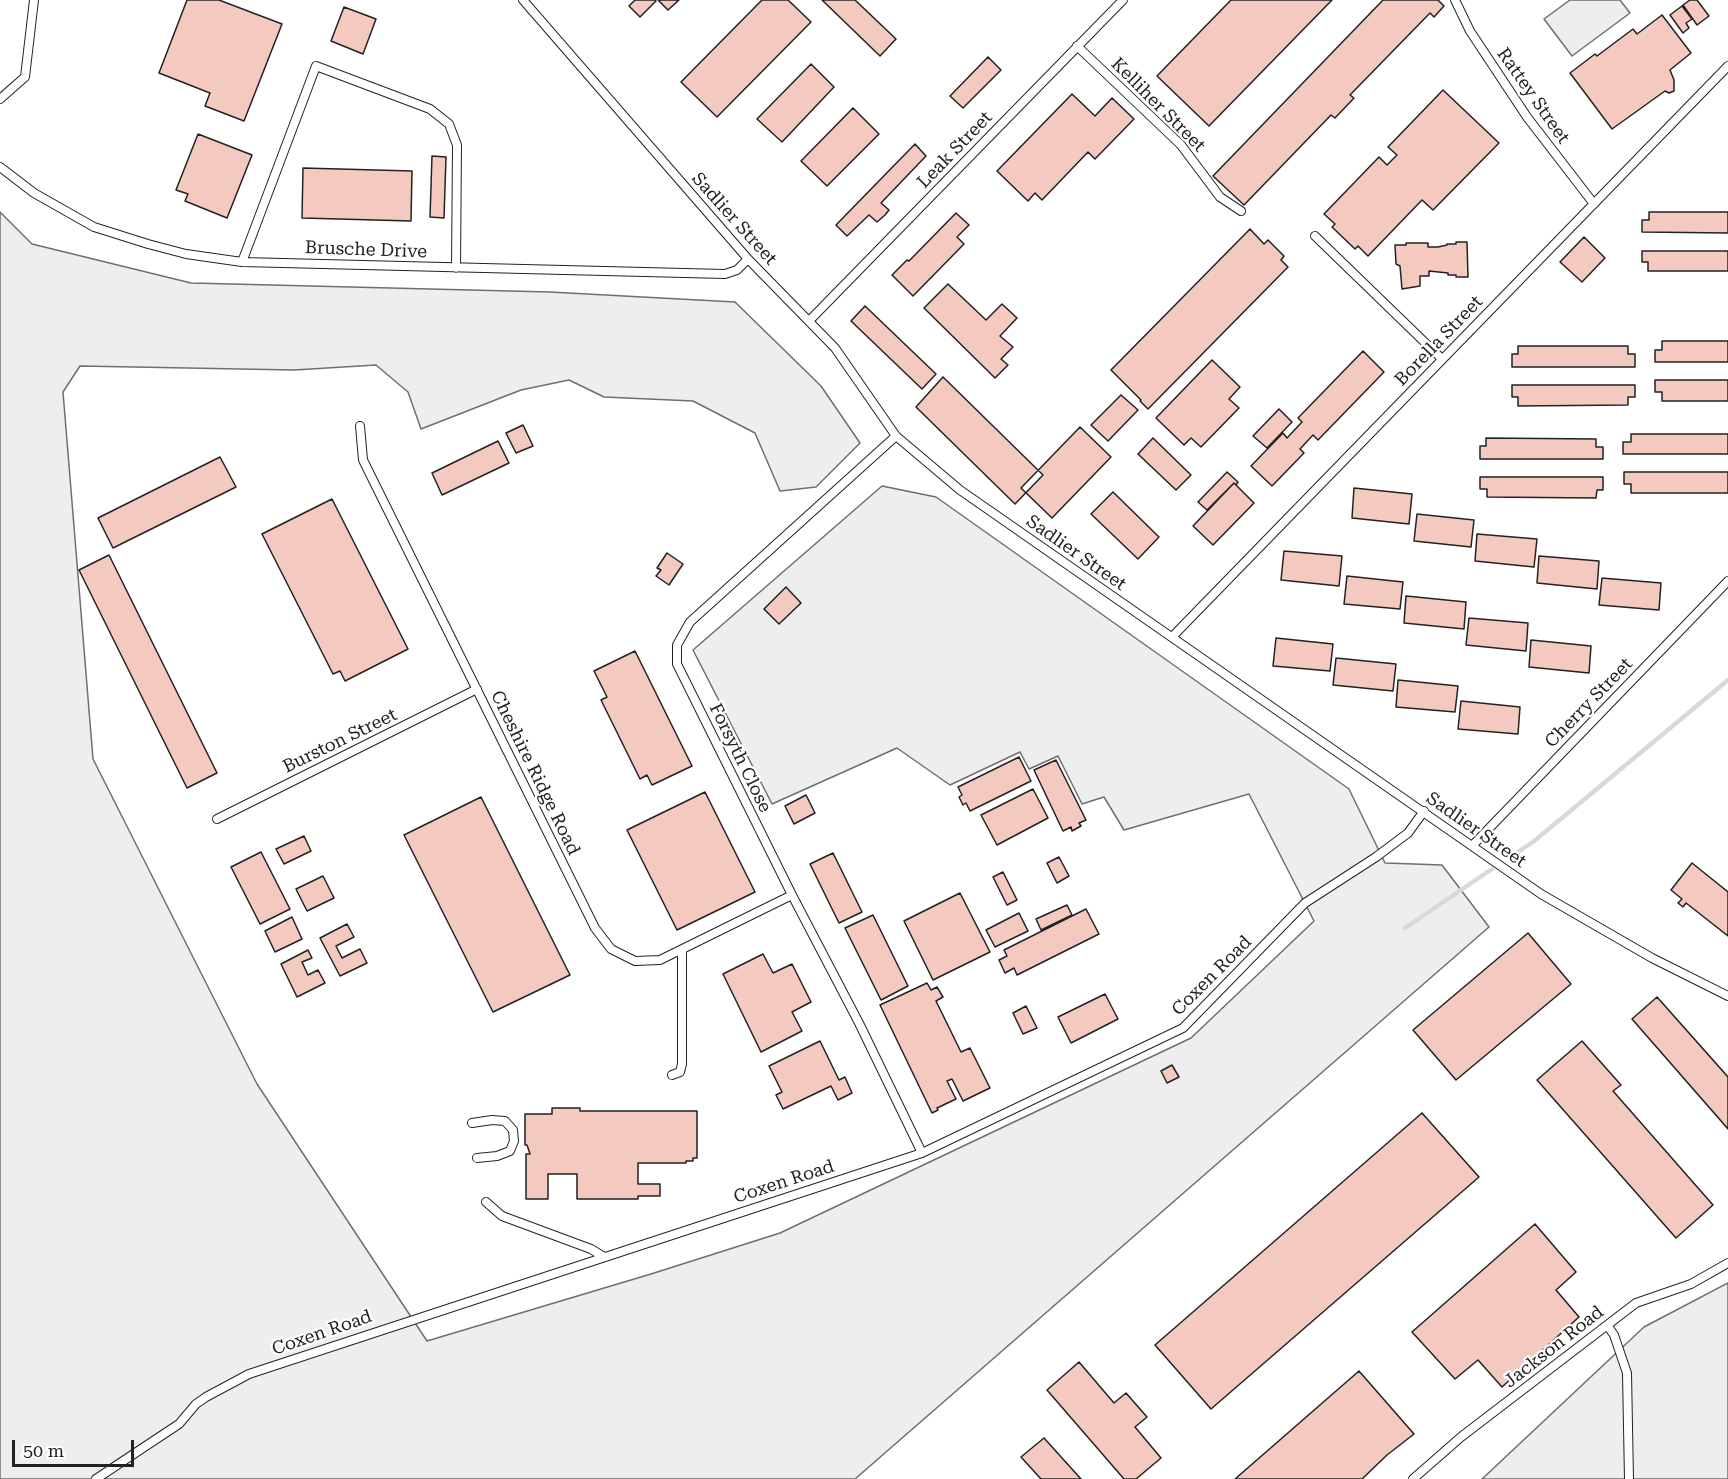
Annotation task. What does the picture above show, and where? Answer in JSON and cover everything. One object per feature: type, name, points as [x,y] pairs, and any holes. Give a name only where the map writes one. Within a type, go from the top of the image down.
[{"type":"lane","points":[[0,99],[25,77],[34,0]]},
{"type":"lane","name":"Sadlier Street","points":[[523,0],[748,259],[836,348],[896,436],[960,490],[1541,894],[1652,958],[1728,996]]},
{"type":"lane","name":"Leak Street","points":[[809,321],[1123,0]]},
{"type":"lane","name":"Rattey Street","points":[[1455,0],[1470,31],[1527,117],[1594,204]]},
{"type":"lane","name":"Kelliher Street","points":[[1077,46],[1181,145],[1220,197],[1241,211]]},
{"type":"lane","points":[[242,262],[316,66],[430,109],[449,124],[457,145],[456,268]]},
{"type":"lane","name":"Borella Street","points":[[1172,637],[1728,66]]},
{"type":"lane","name":"Brusche Drive","points":[[0,167],[34,193],[94,228],[177,251],[242,262],[725,274],[737,270],[748,259]]},
{"type":"lane","points":[[1315,236],[1442,359]]},
{"type":"lane","name":"Cheshire Ridge Road","points":[[360,426],[363,460],[595,928],[611,949],[635,961],[660,960],[792,896]]},
{"type":"lane","name":"Forsyth Close","points":[[896,436],[690,622],[677,645],[677,664],[792,896],[859,1023],[922,1153]]},
{"type":"lane","name":"Cherry Street","points":[[1472,846],[1728,581]]},
{"type":"lane","name":"Burston Street","points":[[217,819],[477,689]]},
{"type":"lane","name":"Coxen Road","points":[[96,1479],[179,1424],[196,1404],[206,1397],[249,1374],[922,1153],[1184,1028],[1305,903],[1376,857],[1407,833],[1424,811]]},
{"type":"lane","points":[[672,1075],[680,1072],[682,1064],[682,950]]},
{"type":"lane","points":[[472,1123],[505,1121],[513,1130],[514,1141],[510,1151],[497,1156],[477,1158]]},
{"type":"lane","points":[[486,1202],[502,1216],[591,1249],[604,1257]]},
{"type":"lane","name":"Jackson Road","points":[[1413,1479],[1461,1437],[1636,1304],[1691,1284],[1728,1263]]},
{"type":"lane","points":[[1607,1325],[1614,1335],[1627,1373],[1629,1479]]},
{"type":"shaded area","points":[[1570,0],[1620,0],[1630,13],[1572,56],[1544,19]]},
{"type":"shaded area","points":[[0,212],[32,244],[191,283],[550,292],[735,302],[821,386],[860,443],[816,487],[780,491],[755,433],[693,401],[604,397],[569,380],[521,390],[421,429],[408,392],[376,365],[294,370],[80,366],[63,392],[93,759],[257,1084],[427,1341],[780,1233],[1191,1038],[1314,921],[1249,794],[1124,830],[1104,797],[1082,804],[1058,756],[1029,769],[1020,752],[950,785],[897,748],[772,804],[693,650],[882,486],[936,497],[1349,789],[1385,863],[1442,865],[1489,927],[855,1479],[0,1479]]},
{"type":"shaded area","points":[[1728,1283],[1728,1479],[1482,1479],[1644,1327]]},
{"type":"building","points":[[187,0],[219,0],[282,24],[244,121],[205,106],[210,93],[159,73]]},
{"type":"building","points":[[635,0],[656,1],[640,17],[629,6]]},
{"type":"building","points":[[658,0],[679,0],[668,10]]},
{"type":"building","points":[[762,0],[788,0],[811,22],[717,117],[681,82]]},
{"type":"building","points":[[822,0],[855,0],[896,39],[880,56]]},
{"type":"building","points":[[1231,0],[1332,0],[1209,126],[1157,76]]},
{"type":"building","points":[[1383,0],[1438,0],[1444,6],[1434,17],[1430,13],[1350,95],[1354,98],[1335,118],[1331,115],[1244,205],[1213,176]]},
{"type":"building","points":[[1690,0],[1697,0],[1709,16],[1697,25],[1683,5]]},
{"type":"building","points":[[1682,6],[1692,19],[1686,23],[1689,28],[1683,33],[1670,15]]},
{"type":"building","points":[[344,7],[376,19],[363,54],[331,41]]},
{"type":"building","points":[[1662,15],[1691,53],[1670,70],[1674,80],[1674,91],[1669,93],[1665,91],[1612,129],[1570,73],[1633,29],[1637,34]]},
{"type":"building","points":[[988,57],[1001,70],[963,108],[950,96]]},
{"type":"building","points":[[811,64],[834,87],[782,142],[757,119]]},
{"type":"building","points":[[1443,90],[1499,143],[1433,210],[1422,200],[1368,256],[1358,246],[1355,249],[1332,227],[1335,224],[1324,214],[1379,157],[1387,165],[1397,155],[1388,147]]},
{"type":"building","points":[[1072,94],[1095,116],[1112,98],[1134,119],[1095,159],[1088,152],[1042,200],[1035,193],[1028,201],[997,171]]},
{"type":"building","points":[[853,108],[879,134],[827,186],[801,161]]},
{"type":"building","points":[[198,134],[252,155],[227,218],[185,201],[188,194],[176,190]]},
{"type":"building","points":[[915,144],[926,156],[881,203],[889,210],[877,222],[869,215],[847,236],[836,225]]},
{"type":"building","points":[[432,156],[446,157],[444,218],[430,217]]},
{"type":"building","points":[[303,168],[412,171],[411,221],[302,218]]},
{"type":"building","points":[[1649,212],[1728,212],[1728,233],[1642,232],[1642,220],[1649,220]]},
{"type":"building","points":[[956,213],[969,225],[957,237],[964,244],[913,296],[892,275]]},
{"type":"building","points":[[1250,229],[1264,244],[1268,240],[1284,256],[1281,260],[1288,267],[1148,409],[1111,370]]},
{"type":"building","points":[[1584,237],[1605,258],[1582,282],[1560,262]]},
{"type":"building","points":[[1456,242],[1467,242],[1468,277],[1456,277],[1448,273],[1429,271],[1429,276],[1420,276],[1420,286],[1402,289],[1400,266],[1396,264],[1395,245],[1428,243],[1428,247],[1438,247],[1456,244]]},
{"type":"building","points":[[1642,251],[1728,251],[1728,271],[1648,271],[1648,262],[1642,262]]},
{"type":"building","points":[[948,284],[986,320],[1002,304],[1017,318],[1000,336],[1013,347],[1001,359],[1008,365],[995,378],[924,308]]},
{"type":"building","points":[[865,306],[936,374],[922,389],[851,321]]},
{"type":"building","points":[[1662,341],[1728,341],[1728,362],[1655,362],[1655,350],[1662,350]]},
{"type":"building","points":[[1518,346],[1628,346],[1628,354],[1635,354],[1635,367],[1512,367],[1512,354],[1518,354]]},
{"type":"building","points":[[1363,351],[1384,372],[1318,440],[1313,435],[1300,449],[1304,453],[1272,486],[1251,466],[1283,433],[1287,438],[1302,422],[1298,418]]},
{"type":"building","points":[[1212,360],[1240,387],[1229,399],[1239,408],[1201,447],[1191,438],[1184,445],[1156,418]]},
{"type":"building","points":[[943,377],[1043,475],[1015,504],[916,407]]},
{"type":"building","points":[[1655,380],[1728,380],[1728,401],[1662,401],[1662,392],[1655,392]]},
{"type":"building","points":[[1512,385],[1635,385],[1635,397],[1628,397],[1628,405],[1518,406],[1518,397],[1512,397]]},
{"type":"building","points":[[1121,395],[1138,410],[1108,441],[1091,425]]},
{"type":"building","points":[[1279,409],[1292,422],[1267,448],[1253,436]]},
{"type":"building","points":[[523,425],[533,446],[516,453],[506,433]]},
{"type":"building","points":[[1080,427],[1111,457],[1052,518],[1021,488]]},
{"type":"building","points":[[1631,434],[1728,434],[1728,454],[1623,454],[1623,442],[1631,442]]},
{"type":"building","points":[[1153,438],[1191,475],[1176,490],[1138,454]]},
{"type":"building","points":[[1486,438],[1596,439],[1596,447],[1603,447],[1603,459],[1480,459],[1480,446],[1486,446]]},
{"type":"building","points":[[498,441],[509,463],[442,495],[432,473]]},
{"type":"building","points":[[220,457],[236,487],[113,548],[98,518]]},
{"type":"building","points":[[1227,472],[1238,482],[1236,485],[1234,483],[1207,510],[1198,502]]},
{"type":"building","points":[[1624,472],[1728,472],[1728,493],[1631,493],[1631,484],[1624,484]]},
{"type":"building","points":[[1480,477],[1603,477],[1603,490],[1597,490],[1596,498],[1487,497],[1487,489],[1480,489]]},
{"type":"building","points":[[1234,483],[1254,503],[1213,545],[1193,526]]},
{"type":"building","points":[[1354,488],[1412,494],[1409,524],[1352,518]]},
{"type":"building","points":[[1113,492],[1159,537],[1138,559],[1091,514]]},
{"type":"building","points":[[332,499],[408,649],[345,681],[340,671],[333,674],[262,534]]},
{"type":"building","points":[[1417,514],[1474,520],[1471,547],[1414,541]]},
{"type":"building","points":[[1477,534],[1537,539],[1534,567],[1475,561]]},
{"type":"building","points":[[1284,551],[1342,556],[1339,586],[1281,580]]},
{"type":"building","points":[[667,553],[683,564],[669,585],[656,576],[661,570],[657,568]]},
{"type":"building","points":[[109,555],[217,773],[187,788],[79,570]]},
{"type":"building","points":[[1539,556],[1599,561],[1597,589],[1537,583]]},
{"type":"building","points":[[1347,576],[1403,582],[1400,609],[1344,604]]},
{"type":"building","points":[[1602,578],[1661,583],[1659,610],[1599,605]]},
{"type":"building","points":[[786,587],[801,603],[779,624],[764,609]]},
{"type":"building","points":[[1406,596],[1466,602],[1464,629],[1404,623]]},
{"type":"building","points":[[1469,618],[1528,623],[1526,651],[1466,645]]},
{"type":"building","points":[[1276,638],[1333,644],[1330,671],[1273,666]]},
{"type":"building","points":[[1531,640],[1591,646],[1589,673],[1529,667]]},
{"type":"building","points":[[635,651],[692,766],[652,785],[647,775],[640,779],[601,700],[607,697],[594,671]]},
{"type":"building","points":[[1336,658],[1396,664],[1393,691],[1333,685]]},
{"type":"building","points":[[1398,680],[1458,686],[1455,712],[1396,707]]},
{"type":"building","points":[[1461,701],[1520,707],[1518,734],[1458,729]]},
{"type":"building","points":[[1019,757],[1031,781],[970,811],[966,803],[963,805],[958,787]]},
{"type":"building","points":[[1056,760],[1086,820],[1079,823],[1081,826],[1072,831],[1071,827],[1063,831],[1034,770]]},
{"type":"building","points":[[1033,789],[1048,818],[997,845],[981,815]]},
{"type":"building","points":[[705,792],[755,892],[677,930],[627,830]]},
{"type":"building","points":[[806,795],[815,813],[794,824],[785,806]]},
{"type":"building","points":[[481,797],[570,975],[493,1012],[404,835]]},
{"type":"building","points":[[304,836],[311,851],[284,864],[276,849]]},
{"type":"building","points":[[261,852],[290,909],[260,924],[231,867]]},
{"type":"building","points":[[833,853],[862,912],[839,923],[810,864]]},
{"type":"building","points":[[1059,857],[1069,876],[1057,883],[1047,863]]},
{"type":"building","points":[[1692,863],[1728,892],[1728,936],[1686,903],[1683,907],[1678,903],[1682,899],[1671,890]]},
{"type":"building","points":[[1003,872],[1017,900],[1007,905],[993,877]]},
{"type":"building","points":[[323,876],[334,898],[307,911],[296,889]]},
{"type":"building","points":[[960,893],[990,952],[933,980],[904,921]]},
{"type":"building","points":[[1067,905],[1072,915],[1041,930],[1036,919]]},
{"type":"building","points":[[1086,909],[1099,934],[1017,975],[1014,968],[1005,973],[999,960],[1007,956],[1004,950]]},
{"type":"building","points":[[1019,913],[1028,931],[995,947],[986,930]]},
{"type":"building","points":[[873,915],[908,986],[881,1000],[845,928]]},
{"type":"building","points":[[292,917],[302,939],[275,952],[265,931]]},
{"type":"building","points":[[347,924],[354,937],[336,946],[342,958],[360,949],[367,963],[340,976],[320,938]]},
{"type":"building","points":[[1528,933],[1571,984],[1456,1080],[1413,1030]]},
{"type":"building","points":[[308,950],[312,958],[302,962],[308,975],[318,970],[325,983],[297,997],[281,964]]},
{"type":"building","points":[[763,954],[773,973],[792,964],[811,1002],[792,1012],[802,1031],[761,1052],[723,974]]},
{"type":"building","points":[[927,983],[931,990],[937,987],[943,997],[936,1001],[961,1052],[970,1048],[990,1088],[963,1101],[952,1079],[947,1081],[956,1099],[932,1113],[880,1005]]},
{"type":"building","points":[[1105,994],[1118,1019],[1071,1043],[1058,1017]]},
{"type":"building","points":[[1657,997],[1728,1077],[1728,1129],[1632,1019]]},
{"type":"building","points":[[1026,1006],[1037,1028],[1023,1034],[1013,1013]]},
{"type":"building","points":[[820,1041],[839,1080],[845,1077],[852,1093],[838,1100],[831,1086],[783,1109],[776,1095],[782,1092],[769,1066]]},
{"type":"building","points":[[1582,1041],[1621,1085],[1613,1091],[1713,1205],[1676,1238],[1537,1080]]},
{"type":"building","points":[[1172,1065],[1179,1077],[1167,1083],[1161,1071]]},
{"type":"building","points":[[552,1108],[580,1108],[580,1111],[697,1111],[697,1158],[693,1158],[693,1161],[686,1161],[686,1163],[638,1163],[638,1184],[660,1184],[660,1196],[638,1196],[638,1199],[577,1199],[577,1174],[548,1174],[548,1199],[526,1199],[526,1154],[530,1154],[525,1145],[525,1114],[552,1114]]},
{"type":"building","points":[[1422,1113],[1479,1177],[1211,1409],[1155,1345]]},
{"type":"building","points":[[1535,1224],[1576,1272],[1556,1290],[1579,1317],[1502,1387],[1478,1360],[1455,1379],[1412,1332]]},
{"type":"building","points":[[1079,1362],[1114,1403],[1126,1393],[1147,1417],[1135,1427],[1161,1458],[1136,1479],[1124,1479],[1047,1390]]},
{"type":"building","points":[[1359,1371],[1414,1434],[1362,1479],[1235,1479]]},
{"type":"building","points":[[1044,1438],[1081,1479],[1041,1479],[1021,1457]]},
{"type":"waterway","points":[[1509,858],[1533,842],[1728,680]]},
{"type":"waterway","points":[[1405,928],[1492,869]]}]
